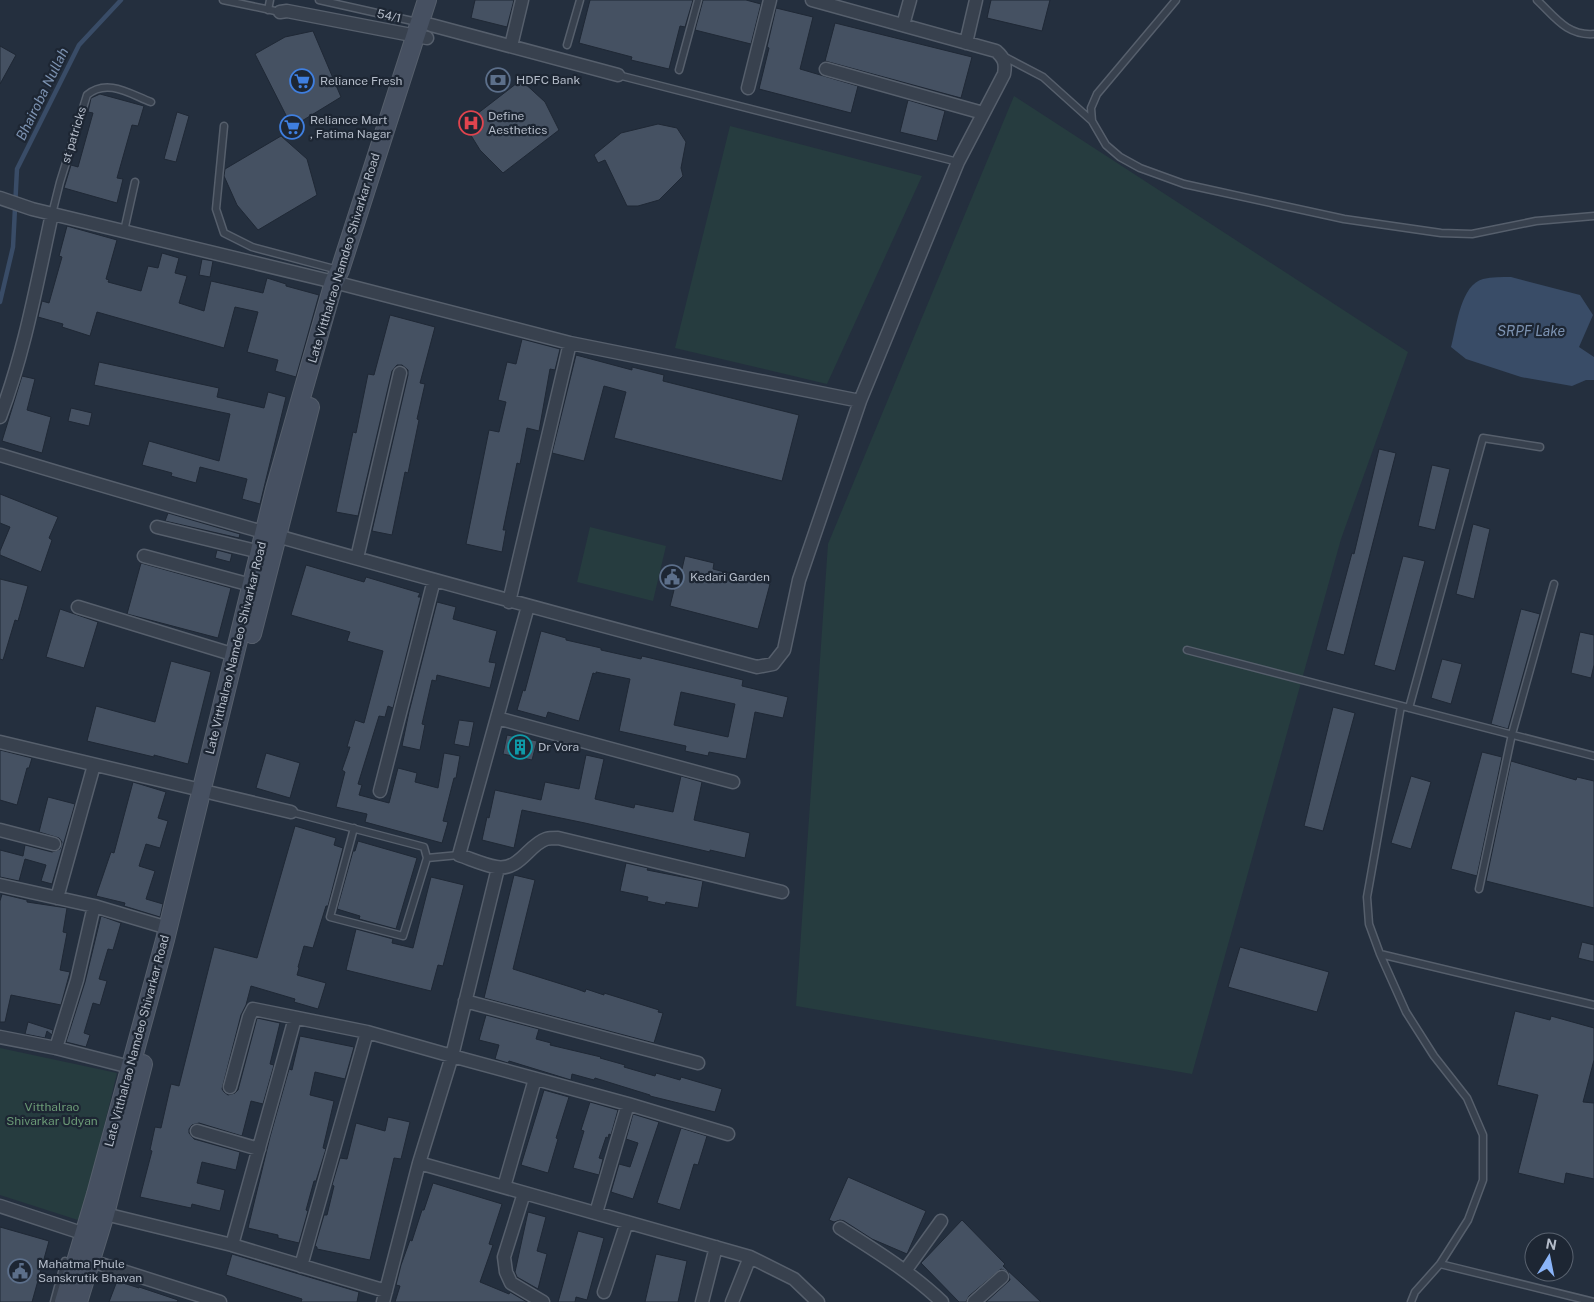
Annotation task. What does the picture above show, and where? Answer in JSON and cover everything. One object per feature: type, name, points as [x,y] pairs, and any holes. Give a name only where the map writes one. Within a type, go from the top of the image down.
[{"type":"main road","name":"Late Vitthalrao Namdeo Shivarkar Road","points":[[423,30],[427,0]]},
{"type":"main road","name":"Late Vitthalrao Namdeo Shivarkar Road","points":[[78,1302],[91,1261],[91,1236],[105,1214],[271,534],[341,277],[423,30],[438,0]]},
{"type":"main road","name":"Late Vitthalrao Namdeo Shivarkar Road","points":[[64,1302],[91,1236],[130,1067],[207,792],[235,655],[260,552],[271,534]]},
{"type":"street","points":[[510,46],[522,0]]},
{"type":"street","points":[[748,88],[770,0]]},
{"type":"street","points":[[0,455],[508,602],[757,668],[773,664],[784,650],[799,580],[860,402],[958,162],[1004,74],[1006,65],[1002,56],[996,51],[812,0]]},
{"type":"street","points":[[903,26],[910,0]]},
{"type":"street","points":[[966,43],[976,0]]},
{"type":"street","points":[[274,11],[287,11],[423,30],[510,46],[618,75]]},
{"type":"street","points":[[826,69],[983,114]]},
{"type":"street","points":[[0,198],[32,209],[124,231],[341,277],[570,343],[860,402]]},
{"type":"street","points":[[0,417],[11,389],[21,352],[52,214]]},
{"type":"street","points":[[508,602],[570,343]]},
{"type":"street","points":[[358,558],[400,373]]},
{"type":"street","points":[[157,527],[260,552]]},
{"type":"street","points":[[144,556],[252,585]]},
{"type":"street","points":[[380,792],[434,580]]},
{"type":"street","points":[[528,606],[459,855],[498,868],[518,862],[546,839],[558,838],[782,892]]},
{"type":"street","points":[[78,607],[235,655]]},
{"type":"street","points":[[497,718],[733,782]]},
{"type":"street","points":[[0,742],[291,812]]},
{"type":"street","points":[[57,898],[94,765]]},
{"type":"street","points":[[0,830],[54,844]]},
{"type":"street","points":[[105,1214],[232,1245],[301,1266],[384,1296],[419,1163],[452,1056],[498,868]]},
{"type":"street","points":[[0,885],[94,906],[168,928]]},
{"type":"street","points":[[56,1048],[75,988],[94,906]]},
{"type":"street","points":[[465,1002],[698,1063]]},
{"type":"street","points":[[230,1087],[249,1017],[253,1009],[367,1032],[628,1104],[728,1134]]},
{"type":"street","points":[[232,1245],[295,1018]]},
{"type":"street","points":[[301,1266],[367,1032]]},
{"type":"street","points":[[0,1037],[56,1048],[130,1067]]},
{"type":"street","points":[[504,1187],[535,1079]]},
{"type":"street","points":[[596,1213],[628,1104]]},
{"type":"street","points":[[197,1131],[259,1149]]},
{"type":"street","points":[[419,1163],[750,1257],[794,1279],[818,1302]]},
{"type":"street","points":[[524,1193],[504,1257],[506,1272],[511,1283],[543,1302]]},
{"type":"street","points":[[0,1206],[91,1236]]},
{"type":"street","points":[[905,1271],[942,1221]]},
{"type":"street","points":[[604,1292],[627,1222]]},
{"type":"street","points":[[840,1228],[924,1284],[942,1302]]},
{"type":"street","points":[[702,1302],[716,1247]]},
{"type":"street","points":[[732,1302],[750,1257]]},
{"type":"street","points":[[91,1261],[220,1302]]},
{"type":"street","points":[[974,1302],[1002,1277]]},
{"type":"lane","points":[[223,0],[274,11]]},
{"type":"lane","points":[[270,0],[274,11]]},
{"type":"lane","name":"54/1","points":[[319,0],[423,30]]},
{"type":"lane","points":[[567,45],[580,0]]},
{"type":"lane","points":[[679,70],[698,0]]},
{"type":"lane","points":[[1092,121],[1091,108],[1097,94],[1176,0]]},
{"type":"lane","points":[[1537,0],[1568,30],[1580,34],[1594,34]]},
{"type":"lane","points":[[1002,56],[1044,76],[1092,121],[1106,145],[1120,157],[1140,168],[1184,184],[1344,219],[1441,233],[1472,234],[1536,221],[1594,216]]},
{"type":"lane","points":[[618,75],[958,162]]},
{"type":"lane","name":"st patricks","points":[[52,214],[87,94],[94,88],[111,87],[151,102]]},
{"type":"lane","points":[[224,126],[216,209],[224,233],[252,247],[341,277]]},
{"type":"lane","points":[[124,231],[135,182]]},
{"type":"lane","points":[[1409,708],[1483,438],[1540,447]]},
{"type":"lane","points":[[1479,889],[1512,734],[1554,584]]},
{"type":"lane","points":[[1187,650],[1594,756]]},
{"type":"lane","points":[[1401,706],[1367,897],[1370,924],[1380,954],[1406,1012],[1434,1056],[1467,1098],[1483,1135],[1483,1180],[1468,1220],[1440,1264],[1415,1292],[1411,1302]]},
{"type":"lane","points":[[291,812],[354,828],[424,847],[427,858],[403,936],[330,917],[354,828]]},
{"type":"lane","points":[[427,858],[459,855]]},
{"type":"lane","points":[[1380,954],[1594,1005]]},
{"type":"lane","points":[[54,1302],[65,1261]]},
{"type":"lane","points":[[1440,1264],[1594,1302]]},
{"type":"green space","points":[[1014,96],[1408,352],[1341,539],[1192,1074],[796,1006],[828,544]]},
{"type":"green space","points":[[730,126],[922,176],[827,384],[675,348]]},
{"type":"green space","points":[[590,527],[666,546],[653,601],[577,582]]},
{"type":"green space","name":"Vitthalrao Shivarkar Udyan","points":[[0,1048],[117,1073],[81,1221],[0,1195]]},
{"type":"water","name":"SRPF Lake","points":[[1511,277],[1580,295],[1593,315],[1579,347],[1594,357],[1594,380],[1586,380],[1572,386],[1521,377],[1466,359],[1451,347],[1461,306],[1470,289],[1483,279]]},
{"type":"building","points":[[475,0],[514,0],[507,27],[471,18]]},
{"type":"building","points":[[590,0],[693,0],[685,27],[680,26],[669,69],[631,60],[632,57],[579,43]]},
{"type":"building","points":[[703,0],[746,0],[761,4],[751,44],[695,30]]},
{"type":"building","points":[[991,0],[1050,0],[1042,31],[987,18]]},
{"type":"building","points":[[776,8],[813,17],[800,69],[858,86],[851,113],[759,89]]},
{"type":"building","points":[[835,23],[972,57],[961,98],[825,61]]},
{"type":"building","points":[[313,31],[341,97],[292,127],[255,54],[285,37]]},
{"type":"building","points":[[0,46],[16,55],[0,84]]},
{"type":"building","points":[[521,80],[545,102],[559,130],[503,173],[480,150],[464,124]]},
{"type":"building","points":[[100,94],[144,106],[138,126],[132,125],[117,178],[123,179],[117,203],[64,188],[71,165],[78,167],[93,113],[88,112],[91,98]]},
{"type":"building","points":[[908,100],[945,111],[937,141],[900,132]]},
{"type":"building","points":[[177,112],[189,116],[176,162],[164,159]]},
{"type":"building","points":[[658,124],[677,128],[686,142],[681,168],[683,176],[659,200],[638,206],[627,206],[605,160],[598,163],[594,155],[621,133]]},
{"type":"building","points":[[281,136],[307,159],[317,195],[258,230],[237,205],[224,176],[225,169]]},
{"type":"building","points":[[67,226],[117,240],[106,279],[109,280],[108,282],[141,291],[148,266],[158,268],[162,253],[179,258],[175,273],[187,276],[179,303],[204,311],[211,281],[263,293],[267,278],[286,284],[286,286],[319,295],[296,377],[275,371],[278,360],[247,352],[258,312],[235,307],[224,348],[97,312],[90,336],[62,327],[63,324],[38,317],[42,301],[49,303],[62,257],[59,256]]},
{"type":"building","points":[[202,259],[213,261],[210,277],[199,275]]},
{"type":"building","points":[[390,315],[435,327],[420,383],[425,384],[417,419],[419,420],[408,473],[405,472],[392,535],[372,531],[408,375],[408,370],[402,365],[397,365],[392,371],[358,516],[336,512],[353,432],[356,433],[368,374],[374,375]]},
{"type":"building","points":[[522,339],[560,349],[555,370],[550,369],[539,431],[527,428],[520,464],[517,463],[503,530],[506,530],[502,552],[466,544],[489,430],[499,432],[506,402],[498,400],[507,362],[516,364]]},
{"type":"building","points":[[576,355],[632,370],[632,367],[664,375],[663,381],[799,415],[782,481],[614,438],[626,392],[604,386],[584,461],[552,453]]},
{"type":"building","points":[[99,362],[219,388],[217,397],[264,408],[268,392],[286,397],[260,504],[242,499],[247,479],[200,467],[196,483],[171,476],[172,473],[142,465],[149,441],[219,461],[230,414],[94,385]]},
{"type":"building","points":[[22,376],[35,379],[27,410],[51,417],[42,453],[2,441]]},
{"type":"building","points":[[71,408],[92,413],[89,426],[68,421]]},
{"type":"building","points":[[1379,449],[1396,453],[1344,655],[1326,650],[1352,553],[1354,554]]},
{"type":"building","points":[[1432,465],[1450,469],[1435,530],[1418,526]]},
{"type":"building","points":[[0,494],[58,517],[49,538],[52,540],[41,572],[0,555],[10,527],[0,523]]},
{"type":"building","points":[[168,513],[240,534],[239,538],[165,521]]},
{"type":"building","points":[[1473,524],[1490,529],[1474,599],[1456,594]]},
{"type":"building","points":[[217,550],[232,554],[230,562],[215,558]]},
{"type":"building","points":[[685,556],[714,563],[713,569],[770,584],[758,629],[670,606],[674,590],[665,588],[668,577],[676,579],[678,568],[682,569]]},
{"type":"building","points":[[1403,556],[1425,561],[1395,671],[1374,665]]},
{"type":"building","points":[[141,563],[231,588],[218,638],[127,614]]},
{"type":"building","points":[[306,565],[364,582],[366,577],[420,593],[418,597],[421,597],[393,708],[388,706],[385,717],[379,716],[358,784],[362,785],[359,795],[389,803],[398,768],[417,773],[415,782],[438,788],[444,753],[460,756],[456,778],[454,778],[443,821],[448,822],[442,843],[365,822],[367,814],[336,807],[345,772],[342,770],[350,747],[347,747],[355,720],[364,723],[383,651],[347,641],[350,632],[291,615]]},
{"type":"building","points":[[0,579],[28,586],[18,621],[15,620],[3,660],[0,659]]},
{"type":"building","points":[[437,602],[456,607],[453,619],[497,631],[489,662],[496,663],[490,688],[437,675],[436,681],[432,680],[422,724],[425,725],[420,750],[402,746]]},
{"type":"building","points":[[60,609],[98,622],[84,668],[46,657]]},
{"type":"building","points":[[1521,609],[1540,614],[1508,729],[1491,724]]},
{"type":"building","points":[[541,631],[566,638],[566,640],[601,648],[601,650],[641,659],[642,656],[743,680],[742,686],[788,697],[783,718],[755,712],[746,759],[709,752],[708,756],[685,751],[686,746],[619,731],[630,679],[593,673],[579,721],[548,712],[546,718],[517,710],[523,690],[525,691]],"holes":[[[681,692],[735,704],[728,737],[674,725]]]},
{"type":"building","points":[[1580,632],[1594,635],[1594,665],[1591,678],[1571,673]]},
{"type":"building","points":[[1442,659],[1462,664],[1451,704],[1431,698]]},
{"type":"building","points":[[171,661],[211,672],[188,764],[87,741],[96,706],[155,722]]},
{"type":"building","points":[[1333,707],[1355,713],[1323,831],[1304,826]]},
{"type":"building","points":[[459,720],[474,722],[469,747],[454,744]]},
{"type":"building","name":"Dr Vora","points":[[507,735],[537,741],[532,760],[503,754]]},
{"type":"building","points":[[0,750],[32,758],[29,768],[27,768],[17,805],[0,800]]},
{"type":"building","points":[[1482,752],[1502,757],[1477,876],[1451,869]]},
{"type":"building","points":[[266,753],[300,763],[290,798],[256,788]]},
{"type":"building","points":[[586,755],[604,759],[595,799],[634,808],[635,804],[673,812],[681,776],[702,782],[694,820],[750,833],[745,858],[522,810],[514,848],[482,840],[495,790],[541,800],[545,782],[579,789]]},
{"type":"building","points":[[1511,761],[1576,780],[1577,777],[1594,781],[1594,908],[1486,881]]},
{"type":"building","points":[[1411,776],[1431,782],[1411,849],[1391,843]]},
{"type":"building","points":[[133,782],[166,792],[158,818],[168,821],[160,848],[146,844],[139,866],[155,871],[146,899],[163,904],[160,917],[124,906],[125,903],[96,896],[111,852],[114,853]]},
{"type":"building","points":[[48,797],[75,804],[52,884],[41,881],[46,865],[25,859],[19,881],[0,877],[0,850],[23,856],[25,845],[52,852],[60,849],[62,842],[59,838],[39,832]]},
{"type":"building","points":[[295,826],[336,838],[334,845],[343,848],[328,906],[326,906],[313,948],[304,946],[298,967],[297,975],[326,983],[318,1009],[294,1002],[295,999],[251,986],[241,1015],[222,1089],[228,1095],[238,1090],[257,1018],[280,1023],[270,1064],[274,1065],[263,1104],[251,1101],[242,1136],[199,1123],[192,1125],[189,1129],[189,1133],[194,1139],[240,1152],[236,1170],[202,1162],[197,1183],[225,1190],[220,1211],[192,1204],[191,1208],[140,1197],[152,1151],[150,1150],[155,1127],[161,1128],[171,1084],[179,1086],[214,947],[257,958]]},
{"type":"building","points":[[358,841],[417,858],[396,929],[359,919],[360,916],[337,909],[353,851],[355,851]]},
{"type":"building","points":[[626,863],[648,868],[647,870],[703,881],[698,908],[666,902],[665,905],[647,901],[648,897],[620,891]]},
{"type":"building","points":[[514,875],[535,880],[513,969],[585,992],[586,989],[604,995],[604,993],[659,1010],[658,1012],[663,1013],[654,1043],[484,998]]},
{"type":"building","points":[[431,877],[464,885],[443,966],[438,965],[431,991],[346,970],[356,929],[393,939],[392,943],[413,948]]},
{"type":"building","points":[[2,894],[27,900],[27,902],[67,908],[63,932],[67,933],[60,970],[70,972],[61,1005],[11,995],[5,1022],[0,1022],[0,901]]},
{"type":"building","points":[[101,916],[121,923],[113,950],[108,949],[99,979],[107,981],[100,1005],[93,1003],[84,1033],[90,1035],[86,1047],[66,1042],[85,982]]},
{"type":"building","points":[[1582,942],[1594,945],[1594,962],[1578,958]]},
{"type":"building","points":[[1240,947],[1329,972],[1317,1012],[1228,987]]},
{"type":"building","points":[[1515,1011],[1550,1020],[1551,1016],[1594,1028],[1594,1060],[1583,1102],[1594,1103],[1594,1179],[1566,1173],[1564,1184],[1518,1173],[1538,1095],[1497,1085]]},
{"type":"building","points":[[486,1015],[539,1029],[536,1039],[551,1043],[550,1045],[601,1057],[625,1065],[624,1067],[655,1076],[656,1073],[680,1080],[681,1077],[722,1089],[715,1112],[650,1096],[595,1078],[594,1080],[572,1074],[571,1080],[509,1061],[508,1063],[495,1059],[499,1045],[479,1040]]},
{"type":"building","points":[[28,1022],[53,1030],[52,1035],[47,1031],[45,1038],[25,1034]]},
{"type":"building","points":[[300,1036],[354,1047],[345,1079],[315,1072],[310,1095],[334,1101],[323,1148],[326,1149],[316,1181],[314,1181],[299,1243],[278,1238],[278,1235],[248,1228],[270,1137],[289,1069],[292,1070]]},
{"type":"building","points":[[544,1090],[569,1097],[556,1138],[558,1139],[548,1173],[521,1165]]},
{"type":"building","points":[[590,1102],[618,1110],[611,1135],[609,1134],[608,1138],[606,1137],[599,1158],[603,1159],[599,1175],[573,1168],[584,1131],[581,1130]]},
{"type":"building","points":[[633,1114],[659,1122],[633,1199],[611,1192],[619,1164],[630,1167],[638,1143],[626,1139]]},
{"type":"building","points":[[388,1117],[410,1122],[401,1159],[394,1158],[370,1260],[317,1249],[315,1246],[324,1215],[327,1215],[334,1186],[332,1185],[340,1158],[347,1159],[356,1123],[385,1131]]},
{"type":"building","points":[[681,1128],[707,1136],[698,1165],[694,1164],[680,1210],[657,1203]]},
{"type":"building","points":[[848,1177],[926,1211],[907,1254],[872,1239],[844,1221],[834,1222],[829,1220]]},
{"type":"building","points":[[433,1183],[502,1204],[489,1244],[493,1245],[480,1282],[509,1294],[510,1292],[527,1302],[395,1302],[400,1286],[396,1285],[401,1265],[410,1240],[412,1241]]},
{"type":"building","points":[[528,1212],[546,1217],[537,1251],[547,1254],[538,1289],[517,1277],[515,1272]]},
{"type":"building","points":[[962,1220],[1005,1264],[1003,1266],[1041,1302],[986,1302],[1010,1280],[1008,1272],[1001,1269],[969,1296],[966,1302],[959,1302],[921,1263]]},
{"type":"building","name":"Mahatma Phule Sanskrutik Bhavan","points":[[0,1227],[49,1241],[32,1302],[0,1302]]},
{"type":"building","points":[[578,1231],[604,1238],[587,1300],[576,1297],[575,1302],[558,1302]]},
{"type":"building","points":[[232,1254],[359,1292],[357,1302],[301,1302],[302,1299],[226,1275]]},
{"type":"building","points":[[656,1254],[687,1261],[678,1302],[645,1302]]},
{"type":"building","points":[[117,1281],[178,1300],[177,1302],[109,1302]]},
{"type":"waterway","name":"Bhairoba Nullah","points":[[0,302],[13,247],[17,169],[79,45],[121,0]]},
{"type":"place","name":"HDFC Bank","points":[[498,80]]},
{"type":"place","name":"Reliance Fresh","points":[[302,81]]},
{"type":"place","name":"Define Aesthetics","points":[[471,123]]},
{"type":"place","name":"Reliance Mart , Fatima Nagar","points":[[292,127]]},
{"type":"place","name":"Kedari Garden","points":[[672,577]]},
{"type":"place","name":"Dr Vora","points":[[520,747]]},
{"type":"place","name":"Mahatma Phule Sanskrutik Bhavan","points":[[20,1271]]}]
